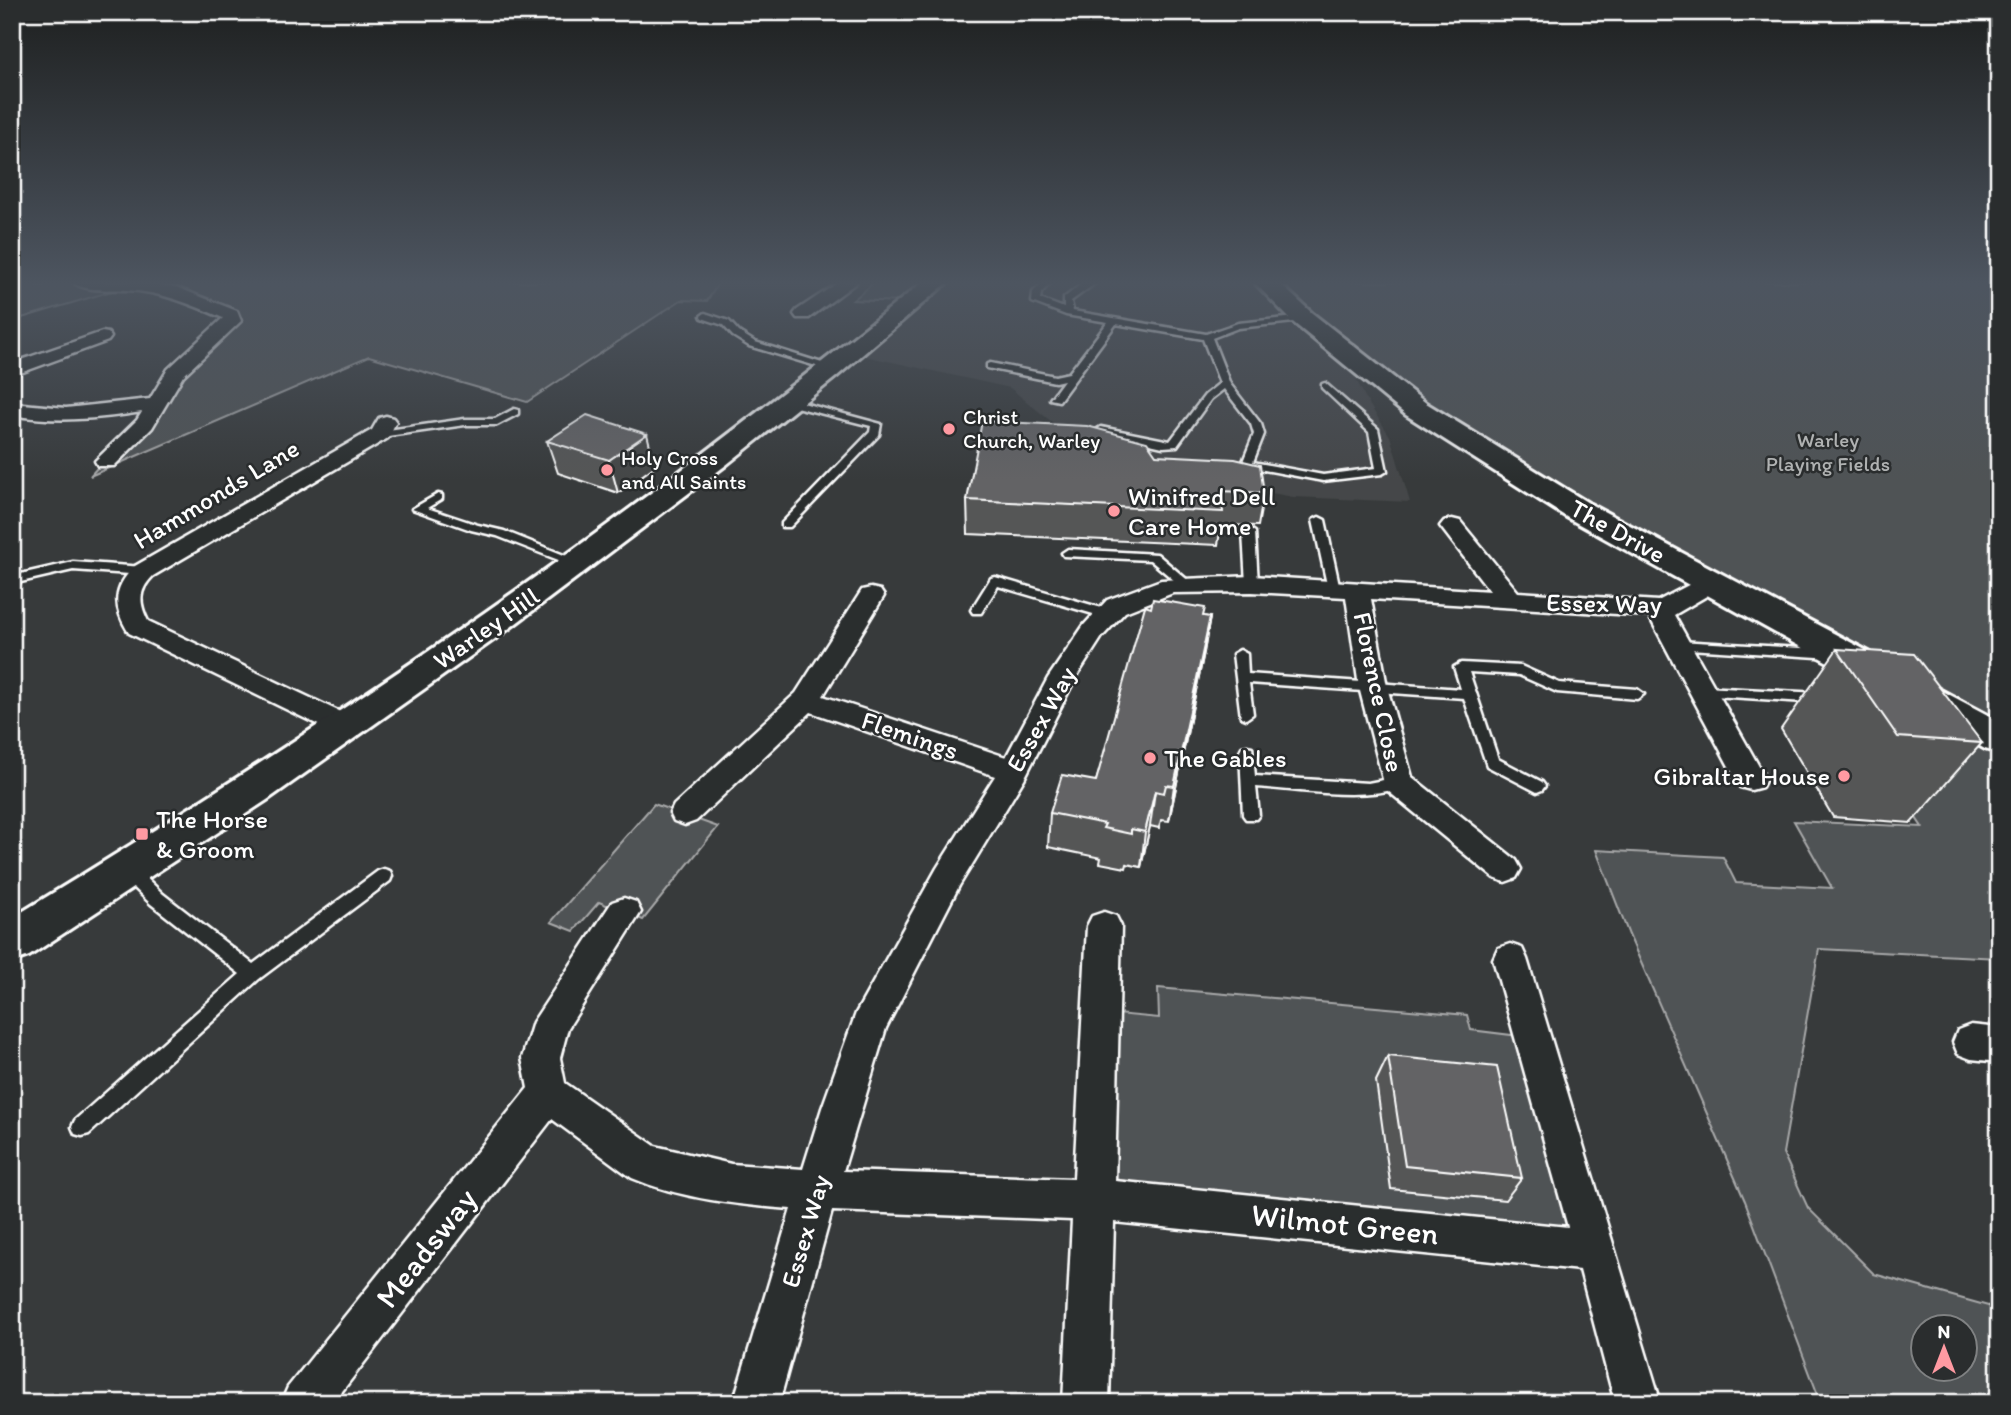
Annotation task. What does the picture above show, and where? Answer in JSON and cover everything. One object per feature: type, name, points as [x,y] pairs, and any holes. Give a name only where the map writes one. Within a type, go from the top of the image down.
[{"type":"main road","name":"Warley Hill","points":[[12,942],[128,871],[345,726],[578,563],[857,348]]},
{"type":"main road","name":"The Drive","points":[[1340,348],[1416,409],[1579,511],[1999,739]]},
{"type":"street","points":[[12,370],[72,348]]},
{"type":"street","points":[[106,461],[145,424],[175,373],[202,348]]},
{"type":"street","points":[[12,409],[36,415],[64,416],[156,404]]},
{"type":"street","name":"Hammonds Lane","points":[[345,726],[138,627],[129,612],[127,594],[133,581],[144,571],[383,428]]},
{"type":"street","points":[[1452,526],[1511,601]]},
{"type":"street","name":"Essex Way","points":[[756,1403],[816,1190],[869,1025],[948,877],[1014,771],[1062,678],[1107,614],[1146,593],[1185,583],[1252,584],[1658,609],[1669,608],[1713,582]]},
{"type":"street","name":"Florence Close","points":[[1346,590],[1399,783],[1505,869]]},
{"type":"street","points":[[685,814],[806,700],[871,596]]},
{"type":"street","points":[[1658,609],[1751,779]]},
{"type":"street","name":"Flemings","points":[[806,700],[1014,771]]},
{"type":"street","points":[[624,912],[551,1022],[541,1058],[548,1093],[646,1164],[731,1184],[816,1190]]},
{"type":"street","points":[[1086,1403],[1104,926]]},
{"type":"street","points":[[1510,959],[1638,1403]]},
{"type":"street","name":"Meadsway","points":[[304,1403],[548,1093]]},
{"type":"street","name":"Wilmot Green","points":[[816,1190],[1094,1200],[1596,1251]]},
{"type":"lane","points":[[766,348],[833,368]]},
{"type":"lane","points":[[1055,398],[1092,348]]},
{"type":"lane","points":[[1211,348],[1226,384],[1256,424],[1259,433],[1247,464],[1323,478],[1382,471],[1374,431],[1325,386]]},
{"type":"lane","points":[[990,366],[1055,379],[1072,374]]},
{"type":"lane","points":[[1101,430],[1173,444],[1208,397],[1226,384]]},
{"type":"lane","points":[[786,525],[875,433],[876,424],[789,402]]},
{"type":"lane","points":[[383,428],[496,422],[514,412]]},
{"type":"lane","points":[[439,497],[418,509],[475,528],[500,533],[578,563]]},
{"type":"lane","points":[[1318,520],[1346,590]]},
{"type":"lane","points":[[1249,532],[1252,584]]},
{"type":"lane","points":[[1068,553],[1153,556],[1185,583]]},
{"type":"lane","points":[[12,580],[73,566],[144,571]]},
{"type":"lane","points":[[977,610],[995,581],[1107,614]]},
{"type":"lane","points":[[1678,645],[1818,653]]},
{"type":"lane","points":[[1240,654],[1246,714]]},
{"type":"lane","points":[[1537,786],[1492,762],[1461,667],[1521,671],[1557,687],[1637,694]]},
{"type":"lane","points":[[1242,678],[1470,694]]},
{"type":"lane","points":[[1703,692],[1834,699]]},
{"type":"lane","points":[[1247,751],[1251,815]]},
{"type":"lane","points":[[1248,780],[1368,789],[1399,783]]},
{"type":"lane","points":[[128,871],[157,899],[253,974]]},
{"type":"lane","points":[[82,1127],[253,974],[384,876]]},
{"type":"shaded area","points":[[857,348],[1340,348],[1367,401],[1390,436],[1410,502],[1293,497],[1245,488],[1074,440],[1010,388],[851,353]]},
{"type":"green space","points":[[202,348],[608,348],[527,402],[369,356],[90,476]]},
{"type":"green space","name":"Warley Playing Fields","points":[[1346,348],[1999,348],[1999,958],[1819,949],[1783,1153],[1808,1208],[1874,1274],[1999,1309],[1999,1403],[1821,1403],[1745,1201],[1629,935],[1596,850],[1723,857],[1736,883],[1832,888],[1794,821],[1922,827],[1859,733],[1998,740],[1579,511]]},
{"type":"green space","points":[[654,804],[718,827],[643,920],[599,902],[574,931],[551,922]]},
{"type":"green space","points":[[1158,988],[1467,1015],[1471,1030],[1519,1036],[1580,1232],[1112,1185],[1117,1014],[1159,1018]]},
{"type":"building","points":[[587,415],[647,434],[609,460],[547,441]]},
{"type":"building","points":[[982,421],[1087,426],[1147,442],[1156,455],[1235,459],[1260,465],[1264,493],[1221,491],[1223,512],[967,500]]},
{"type":"building","name":"The Gables","points":[[1153,599],[1205,608],[1203,616],[1210,617],[1174,786],[1166,785],[1164,793],[1155,791],[1145,832],[1131,829],[1131,834],[1103,828],[1105,824],[1050,813],[1062,775],[1096,781],[1145,606],[1151,608]]},
{"type":"building","points":[[1837,649],[1914,654],[1982,743],[1898,737]]},
{"type":"building","points":[[1388,1056],[1497,1067],[1522,1178],[1405,1166]]},
{"type":"place","name":"Christ Church, Warley","points":[[949,429]]},
{"type":"place","name":"Holy Cross and All Saints","points":[[607,470]]},
{"type":"place","name":"Winifred Dell Care Home","points":[[1114,511]]},
{"type":"place","name":"The Gables","points":[[1150,758]]},
{"type":"place","name":"Gibraltar House","points":[[1844,776]]},
{"type":"place","name":"The Horse & Groom","points":[[142,834]]}]
